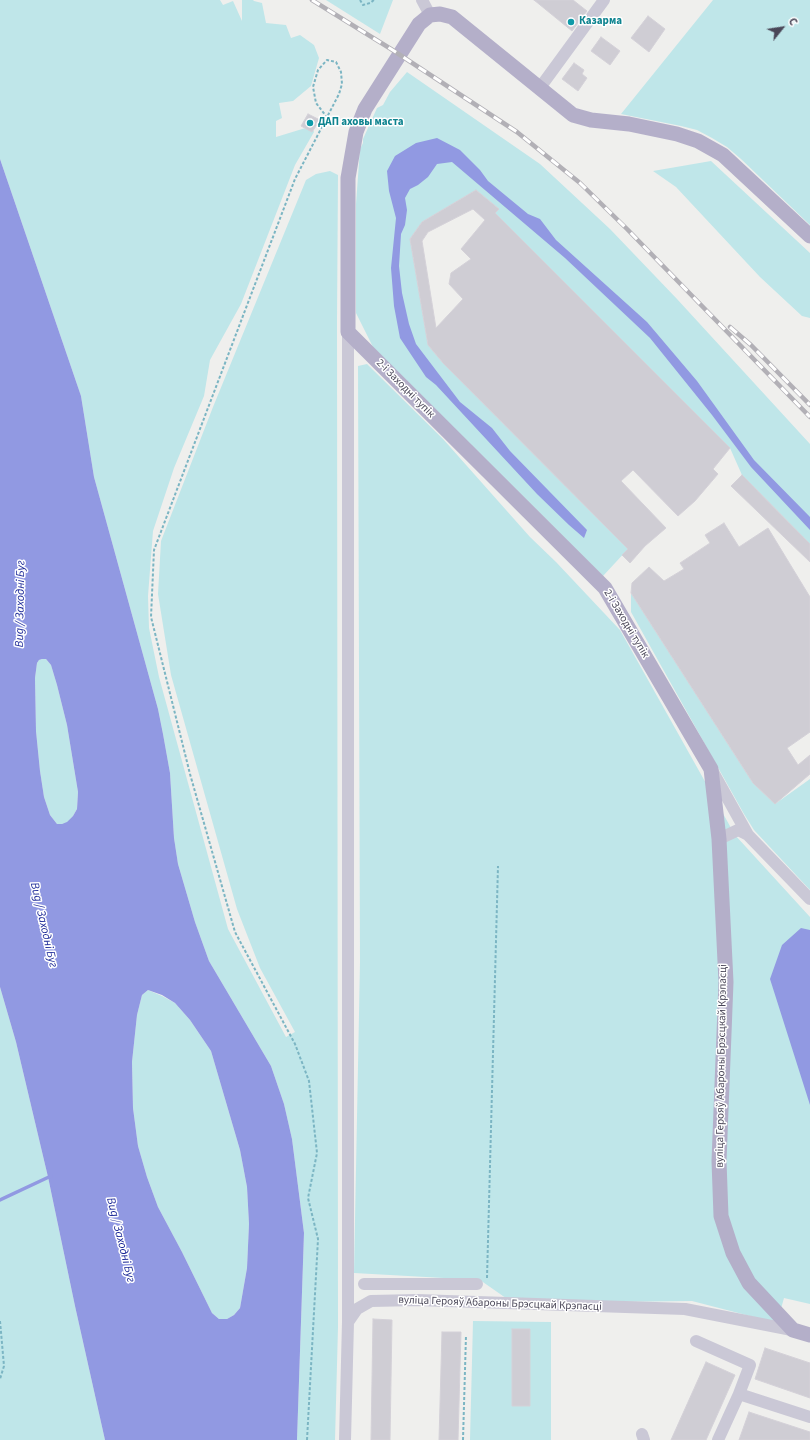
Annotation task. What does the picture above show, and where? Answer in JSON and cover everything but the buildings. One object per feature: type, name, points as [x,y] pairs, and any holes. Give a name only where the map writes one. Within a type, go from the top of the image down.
[{"type":"main road","points":[[348,332],[348,178],[356,132],[365,109],[419,24],[430,15],[440,14],[452,17],[573,115],[591,120],[630,124],[677,134],[698,141],[723,155],[810,236]]},
{"type":"main road","name":"2-і Заходні тупік","points":[[348,332],[605,588],[711,769]]},
{"type":"main road","name":"вуліца Герояў Абароны Брэсцкай Крэпасці","points":[[711,769],[719,839],[726,982],[719,1162],[721,1216],[733,1253],[749,1283],[792,1330],[806,1334]]},
{"type":"street","points":[[422,0],[430,15]]},
{"type":"street","points":[[539,89],[604,0]]},
{"type":"street","points":[[345,1440],[348,1322],[348,332]]},
{"type":"street","name":"2-і Заходні тупік","points":[[711,769],[748,835],[810,899]]},
{"type":"street","points":[[719,839],[738,830],[748,835]]},
{"type":"street","points":[[364,1284],[482,1282]]},
{"type":"street","points":[[417,1300],[418,1283]]},
{"type":"street","name":"вуліца Герояў Абароны Брэсцкай Крэпасці","points":[[348,1322],[357,1309],[371,1301],[417,1300],[685,1309],[806,1334]]},
{"type":"street","points":[[696,1341],[750,1365],[718,1440]]},
{"type":"street","points":[[738,1394],[810,1417]]},
{"type":"path","points":[[360,0],[363,5],[370,4],[374,0]]},
{"type":"path","points":[[308,1440],[318,1239],[308,1198],[317,1153],[309,1080],[295,1044],[235,932],[190,774],[151,617],[154,550],[294,179],[339,94],[342,84],[341,72],[336,62],[326,60],[318,70],[313,87],[316,103],[326,116]]},
{"type":"path","points":[[482,1282],[498,866]]},
{"type":"path","points":[[0,1320],[4,1366],[0,1379]]},
{"type":"path","points":[[463,1440],[466,1335]]},
{"type":"shaded area","points":[[0,0],[220,0],[223,5],[233,1],[242,21],[242,0],[253,0],[262,3],[266,23],[286,25],[291,38],[300,35],[314,45],[319,58],[311,86],[293,101],[279,103],[282,118],[276,121],[276,137],[312,126],[314,132],[295,165],[241,304],[210,360],[204,396],[174,468],[153,531],[148,596],[149,628],[159,677],[228,929],[286,1037],[295,1032],[260,968],[237,909],[171,675],[158,594],[161,541],[213,407],[306,180],[316,174],[330,171],[338,175],[338,1327],[335,1440],[297,1440],[304,1233],[292,1139],[284,1104],[271,1066],[209,961],[195,922],[178,864],[174,838],[170,773],[158,709],[94,477],[81,396],[0,159]]},
{"type":"shaded area","points":[[326,0],[393,0],[380,34]]},
{"type":"shaded area","points":[[713,0],[810,0],[810,225],[741,159],[727,147],[712,138],[697,130],[621,114]]},
{"type":"shaded area","points":[[407,72],[540,164],[610,229],[677,299],[810,444],[810,544],[742,475],[730,448],[495,213],[499,209],[476,190],[422,222],[410,239],[428,345],[443,363],[628,549],[603,576],[373,347],[356,313],[356,204],[360,149],[377,108],[383,105],[390,92]]},
{"type":"shaded area","points":[[711,161],[810,253],[810,318],[802,316],[760,277],[676,187],[653,171]]},
{"type":"shaded area","points":[[367,364],[443,439],[530,537],[556,562],[620,630],[735,835],[810,917],[810,1304],[784,1298],[777,1323],[692,1301],[513,1303],[480,1280],[354,1273],[360,962],[358,366]]},
{"type":"shaded area","points":[[631,593],[753,783],[775,804],[810,779],[810,890],[754,830],[744,814],[631,612]]},
{"type":"shaded area","points":[[42,659],[46,659],[51,665],[57,685],[67,725],[78,792],[77,809],[67,823],[62,824],[57,824],[50,815],[44,797],[40,771],[36,731],[35,678],[37,663]]},
{"type":"shaded area","points":[[0,987],[16,1042],[48,1177],[105,1440],[0,1440]]},
{"type":"shaded area","points":[[148,990],[175,1003],[190,1020],[211,1051],[240,1150],[247,1187],[249,1224],[247,1268],[240,1308],[234,1315],[227,1319],[219,1319],[212,1313],[158,1207],[138,1146],[133,1108],[132,1062],[137,1015],[142,995]]},
{"type":"shaded area","points":[[473,1321],[551,1322],[551,1440],[470,1440]]},
{"type":"water","points":[[437,138],[460,150],[480,170],[488,181],[528,214],[540,219],[556,240],[647,322],[697,381],[754,460],[810,517],[810,530],[751,467],[712,415],[650,338],[565,258],[452,162],[437,164],[428,177],[410,189],[405,198],[407,210],[405,225],[401,234],[399,266],[402,293],[409,324],[416,344],[460,402],[492,428],[510,451],[587,530],[584,538],[537,494],[436,385],[426,377],[400,338],[394,306],[391,268],[396,218],[389,191],[387,171],[395,156],[416,143]]},
{"type":"water","name":"Bug / Заходні Буг","points":[[0,159],[81,396],[94,477],[158,709],[170,773],[174,838],[178,864],[195,922],[209,961],[271,1066],[284,1104],[292,1139],[304,1233],[297,1440],[105,1440],[48,1177],[16,1042],[0,987]],"holes":[[[42,659],[46,659],[51,665],[57,685],[67,725],[78,792],[77,809],[73,816],[67,822],[62,824],[57,824],[50,815],[44,797],[40,771],[36,731],[35,678],[37,663]],[[148,990],[162,995],[175,1003],[190,1020],[211,1051],[240,1150],[247,1187],[249,1224],[247,1268],[240,1308],[234,1315],[227,1319],[219,1319],[212,1313],[158,1207],[138,1146],[133,1108],[132,1062],[137,1015],[142,995]]]},
{"type":"water","points":[[801,928],[810,930],[810,1105],[770,979],[782,945]]},
{"type":"waterway","points":[[0,1200],[51,1176]]},
{"type":"railway","points":[[312,0],[391,49],[517,132],[580,183],[627,229],[810,417]]},
{"type":"railway","points":[[730,327],[751,345],[810,405]]},
{"type":"place","name":"Казарма","points":[[571,22]]},
{"type":"place","name":"ДАП аховы маста","points":[[310,123]]}]
